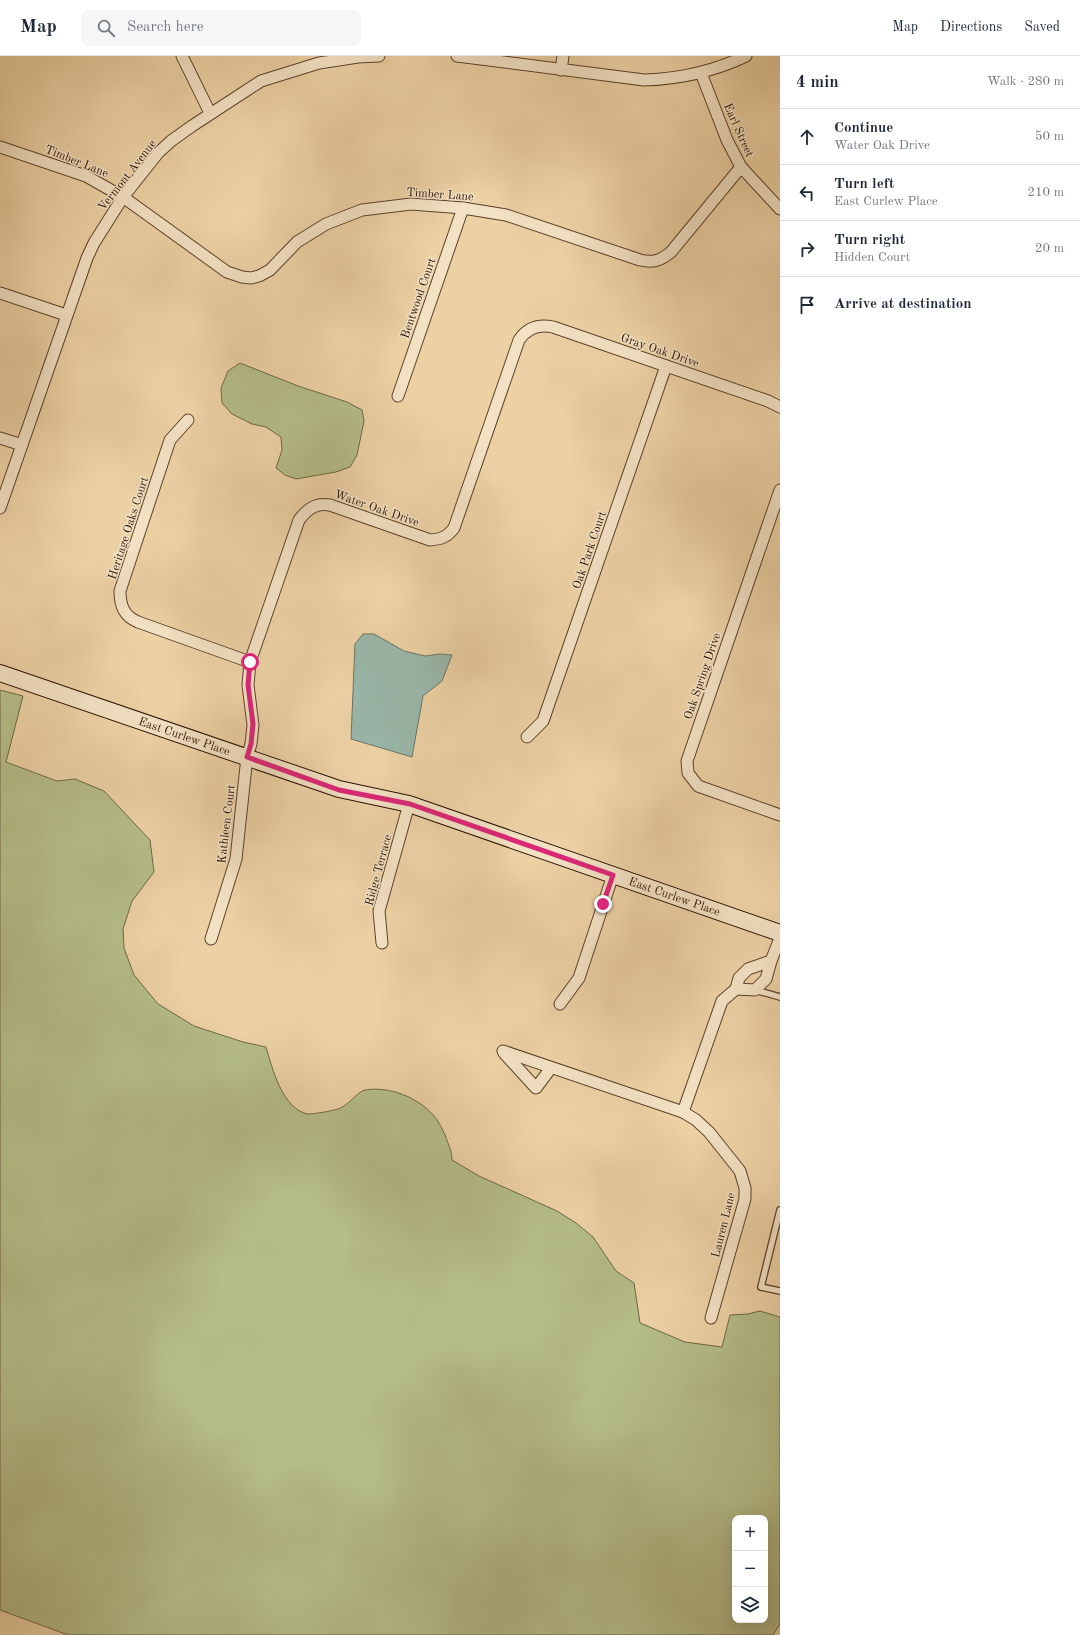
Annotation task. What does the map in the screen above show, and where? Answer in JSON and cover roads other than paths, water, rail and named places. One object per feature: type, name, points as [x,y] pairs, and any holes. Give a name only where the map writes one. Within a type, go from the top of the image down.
[{"type":"street","points":[[182,56],[210,113]]},
{"type":"street","name":"Vermont Avenue","points":[[0,508],[66,315],[90,250],[123,197],[158,154],[171,141],[210,113],[261,81],[319,62],[379,56]]},
{"type":"street","points":[[457,56],[644,80],[674,78],[701,73],[746,56]]},
{"type":"street","points":[[561,70],[563,56]]},
{"type":"street","name":"Earl Street","points":[[701,73],[727,140],[742,167],[780,209]]},
{"type":"street","name":"Timber Lane","points":[[0,147],[86,176],[123,197],[227,272],[234,276],[251,278],[266,272],[292,245],[312,232],[357,211],[384,206],[410,204],[463,208],[506,215],[640,260],[654,262],[663,259],[671,252],[742,167]]},
{"type":"street","name":"Bentwood Court","points":[[398,396],[463,208]]},
{"type":"street","points":[[0,293],[66,315]]},
{"type":"street","name":"Gray Oak Drive","points":[[531,328],[540,326],[553,327],[768,401],[780,407]]},
{"type":"street","name":"Water Oak Drive","points":[[247,757],[251,744],[253,724],[248,685],[250,662],[299,520],[311,507],[317,505],[330,505],[430,540],[441,539],[448,535],[454,528],[516,347],[522,336],[531,328]]},
{"type":"street","name":"Oak Park Court","points":[[527,737],[543,721],[666,366]]},
{"type":"street","name":"Heritage Oaks Court","points":[[188,420],[170,440],[120,591],[121,605],[127,616],[138,622],[250,662]]},
{"type":"street","points":[[0,438],[22,445]]},
{"type":"street","name":"Oak Spring Drive","points":[[780,490],[687,761],[688,773],[698,786],[780,815]]},
{"type":"street","name":"East Curlew Place","points":[[0,673],[339,790],[410,804],[780,932]]},
{"type":"street","name":"Kathleen Court","points":[[211,939],[236,859],[247,757]]},
{"type":"street","name":"Ridge Terrace","points":[[382,943],[379,911],[410,804]]},
{"type":"street","points":[[560,1004],[579,978],[613,875]]},
{"type":"street","points":[[736,989],[755,990],[766,979],[780,938]]},
{"type":"street","points":[[683,1112],[722,1001],[736,989],[739,978],[748,969],[771,962]]},
{"type":"street","name":"Lauren Lane","points":[[551,1068],[683,1112],[696,1120],[709,1132],[740,1171],[745,1188],[745,1199],[711,1318]]},
{"type":"lane","points":[[755,990],[780,997]]},
{"type":"lane","points":[[780,1210],[761,1286],[780,1291]]}]
